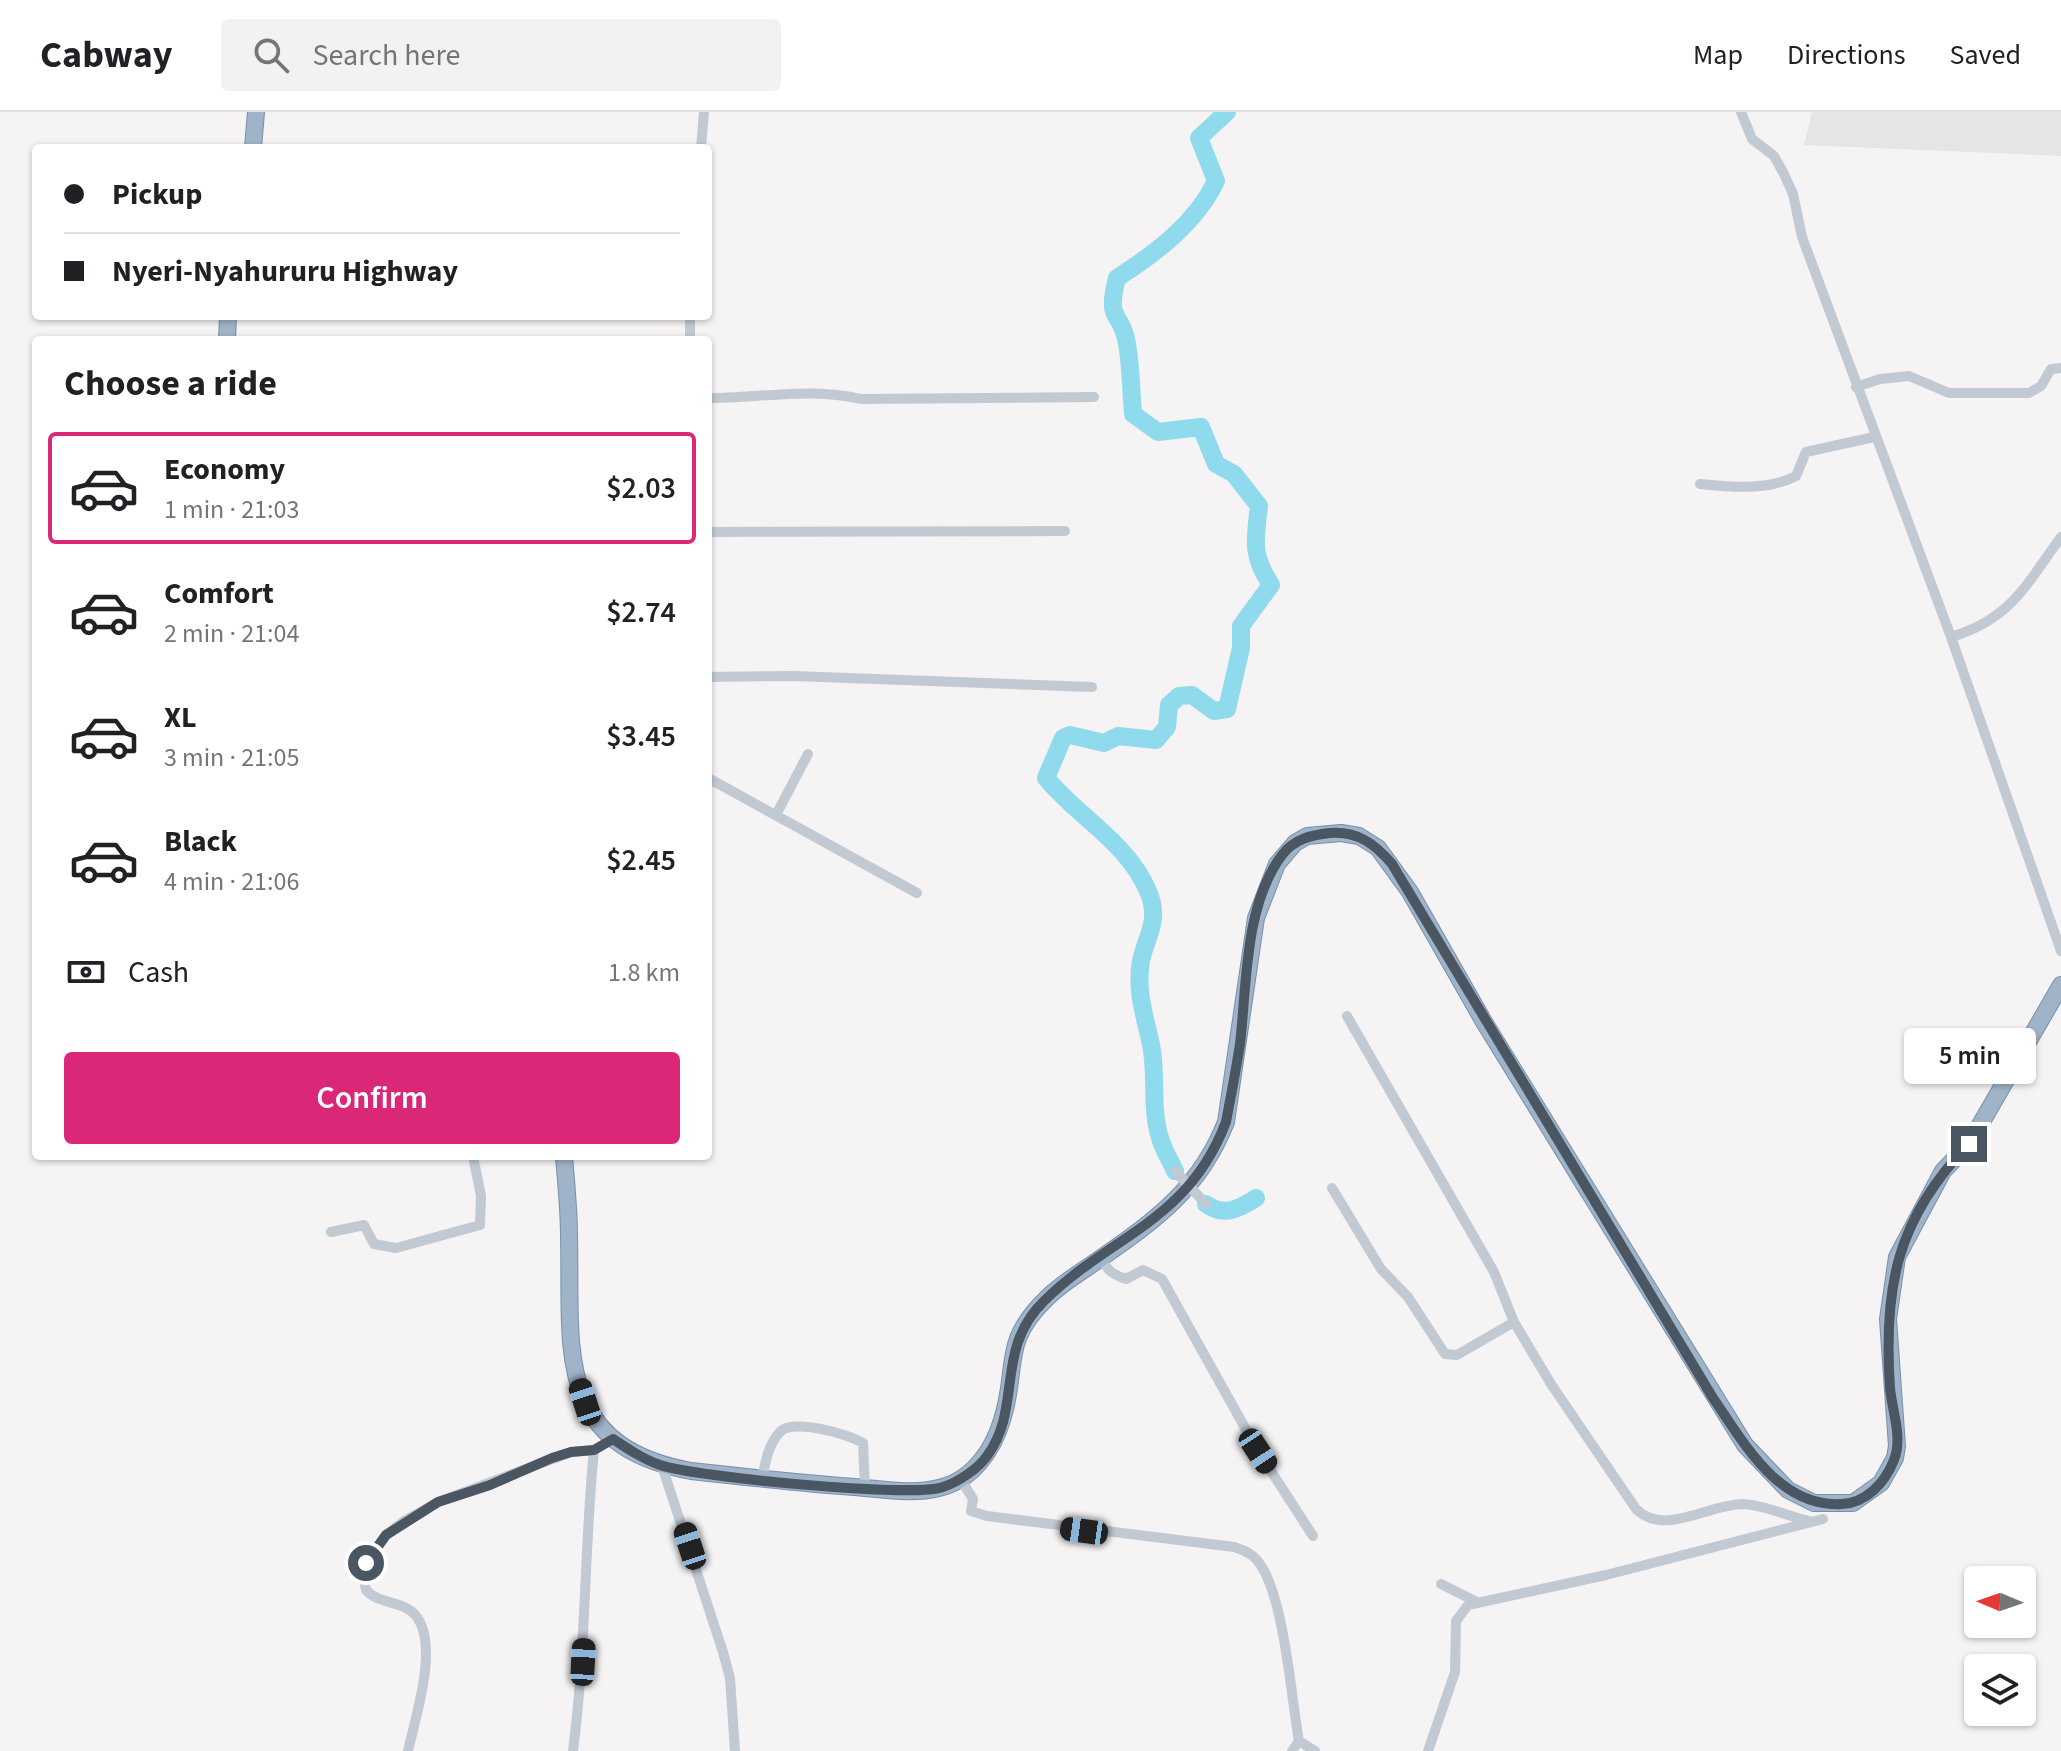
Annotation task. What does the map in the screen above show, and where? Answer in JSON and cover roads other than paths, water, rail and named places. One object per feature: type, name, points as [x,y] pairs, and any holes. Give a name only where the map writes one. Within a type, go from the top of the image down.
[{"type":"highway","points":[[253,144],[256,112]]},
{"type":"highway","points":[[564,1160],[569,1236],[568,1335],[585,1402],[613,1439],[662,1466],[865,1488],[913,1491],[942,1488],[987,1457],[997,1437],[1015,1348],[1025,1319],[1050,1295],[1187,1190],[1215,1151],[1226,1122],[1256,918],[1277,864],[1295,843],[1307,836],[1341,833],[1359,836],[1378,848],[1410,892],[1484,1022],[1745,1445],[1797,1496],[1825,1505],[1853,1503],[1881,1483],[1897,1446],[1888,1319],[1897,1257],[1943,1171],[1969,1144],[2061,985]]},
{"type":"street","points":[[701,144],[704,112]]},
{"type":"street","points":[[1741,112],[1752,139],[1774,156],[1793,194],[1802,237],[1951,637],[2061,951]]},
{"type":"street","points":[[1856,387],[1880,379],[1909,376],[1949,393],[2029,393],[2041,386],[2051,369],[2061,368]]},
{"type":"street","points":[[712,398],[766,398],[829,391],[861,399],[1094,397]]},
{"type":"street","points":[[1700,484],[1734,488],[1787,480],[1796,476],[1806,452],[1874,437]]},
{"type":"street","points":[[712,532],[1065,531]]},
{"type":"street","points":[[1951,637],[1985,626],[2005,611],[2061,537]]},
{"type":"street","points":[[712,677],[794,676],[1092,687]]},
{"type":"street","points":[[776,815],[808,754]]},
{"type":"street","points":[[712,780],[917,893]]},
{"type":"street","points":[[1347,1016],[1494,1272],[1514,1322],[1551,1384],[1644,1516],[1660,1521],[1743,1504],[1809,1521]]},
{"type":"street","points":[[331,1232],[364,1225],[374,1244],[396,1248],[480,1225],[481,1196],[474,1160]]},
{"type":"street","points":[[1175,1171],[1206,1204]]},
{"type":"street","points":[[1332,1188],[1381,1269],[1404,1291],[1445,1354],[1457,1355],[1514,1322]]},
{"type":"street","points":[[1101,1258],[1107,1270],[1117,1277],[1126,1279],[1143,1270],[1162,1279],[1258,1451],[1313,1536]]},
{"type":"street","points":[[762,1479],[768,1455],[780,1431],[789,1426],[803,1427],[847,1436],[863,1443],[865,1488]]},
{"type":"street","points":[[408,1751],[425,1671],[423,1629],[412,1612],[370,1594],[363,1584],[366,1563],[386,1535],[438,1502],[490,1485],[552,1458],[594,1450],[613,1439]]},
{"type":"street","points":[[573,1751],[581,1685],[588,1515],[594,1450]]},
{"type":"street","points":[[662,1466],[727,1665],[735,1751]]},
{"type":"street","points":[[960,1478],[973,1499],[971,1511],[987,1516],[1234,1547],[1253,1556],[1262,1567],[1275,1604],[1299,1741],[1292,1751]]},
{"type":"street","points":[[1428,1751],[1455,1672],[1456,1621],[1464,1608],[1475,1601],[1606,1575],[1823,1519]]},
{"type":"street","points":[[1441,1584],[1475,1601]]},
{"type":"street","points":[[1299,1741],[1315,1751]]},
{"type":"waterway","points":[[1175,1171],[1157,1126],[1154,1064],[1140,991],[1141,961],[1153,920],[1152,902],[1128,858],[1046,778],[1063,738],[1070,735],[1104,743],[1118,736],[1156,740],[1167,727],[1169,705],[1179,696],[1192,695],[1214,711],[1227,709],[1241,648],[1241,626],[1271,585],[1257,556],[1259,506],[1234,474],[1216,464],[1201,427],[1158,432],[1133,414],[1127,344],[1113,303],[1117,278],[1174,236],[1208,196],[1216,181],[1199,138],[1227,112]]},
{"type":"waterway","points":[[1206,1204],[1225,1211],[1256,1198]]}]
